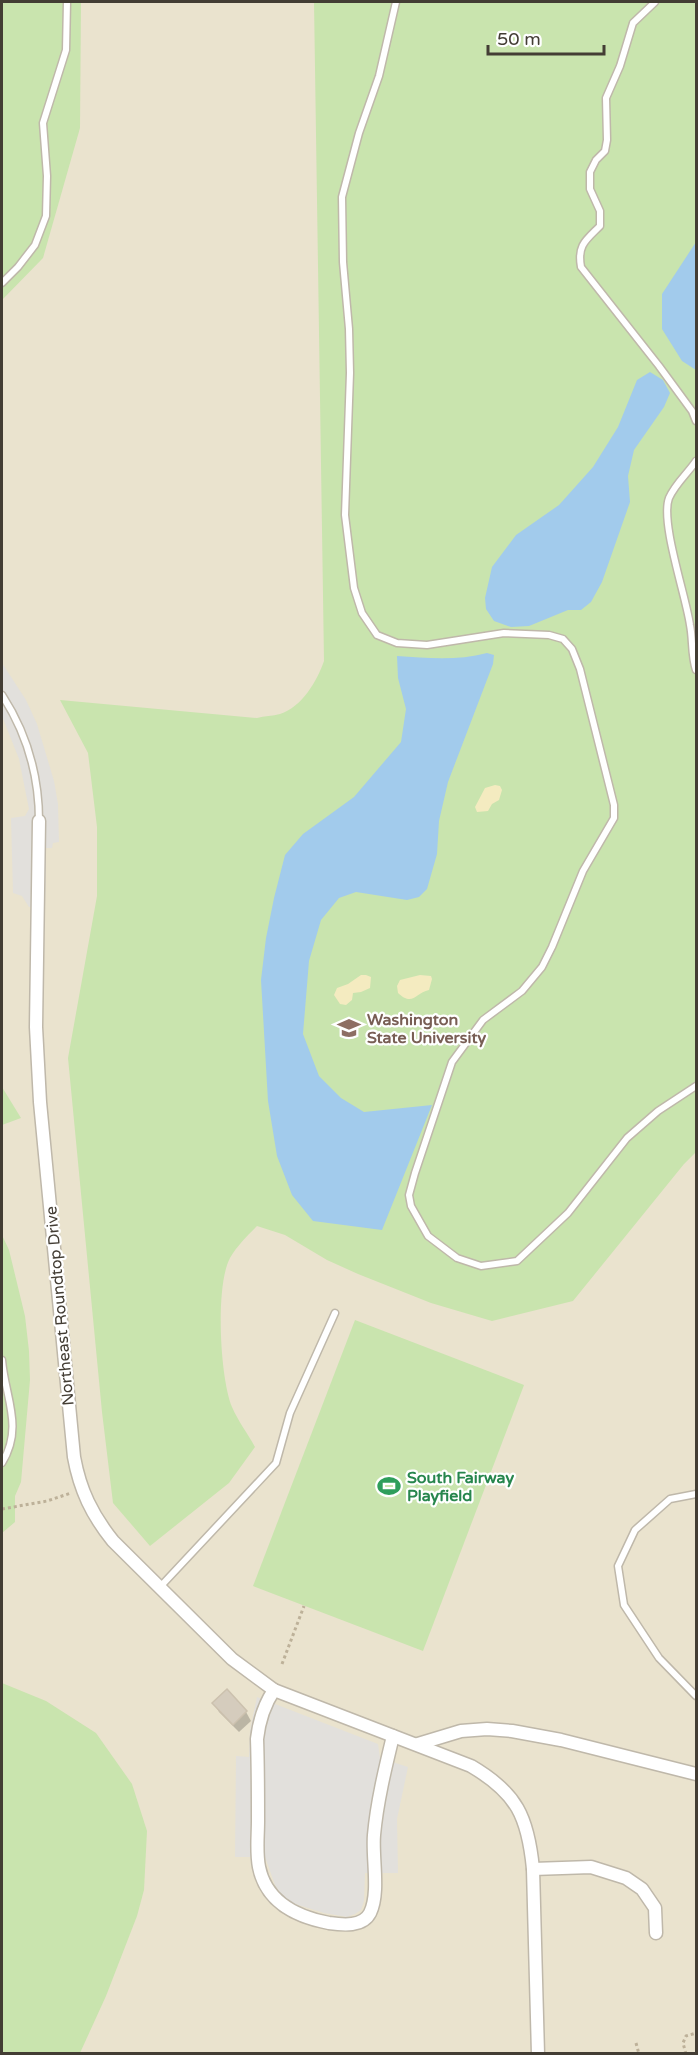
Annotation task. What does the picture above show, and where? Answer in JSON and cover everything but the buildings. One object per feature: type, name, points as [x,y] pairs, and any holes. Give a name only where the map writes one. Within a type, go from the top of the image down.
[{"type":"street","name":"Northeast Roundtop Drive","points":[[39,821],[36,1027],[40,1102],[74,1457],[81,1489],[99,1524],[113,1541],[232,1659],[274,1690],[471,1766],[491,1778],[508,1794],[525,1821],[531,1840],[538,2054]]},
{"type":"street","points":[[274,1690],[266,1702],[257,1739],[258,1856],[265,1886],[274,1898],[294,1912],[343,1924],[361,1923],[369,1915],[372,1907],[374,1836],[380,1793],[393,1736]]},
{"type":"street","points":[[418,1744],[462,1731],[487,1729],[512,1731],[561,1740],[696,1774]]},
{"type":"street","points":[[533,1869],[591,1867],[626,1878],[642,1889],[655,1908],[656,1933]]},
{"type":"lane","points":[[2,283],[35,245],[46,216],[47,176],[43,123],[66,50],[67,2]]},
{"type":"lane","points":[[396,2],[379,76],[359,133],[342,197],[343,262],[349,329],[350,374],[345,515],[354,588],[362,614],[377,635],[397,643],[427,645],[504,633],[549,635],[563,639],[572,650],[590,702],[614,805],[614,818],[583,871],[542,967],[522,991],[483,1020],[452,1062],[415,1173],[409,1195],[411,1206],[429,1236],[457,1258],[481,1266],[517,1261],[568,1213],[627,1138],[658,1111],[696,1086]]},
{"type":"lane","points":[[655,2],[633,23],[620,66],[606,98],[605,151],[596,160],[590,172],[590,189],[600,212],[600,226],[582,243],[579,256],[581,267],[659,366],[692,411],[696,421]]},
{"type":"lane","points":[[696,461],[669,499],[668,524],[690,625],[696,670]]},
{"type":"lane","name":"Northeast Roundtop Drive","points":[[2,695],[15,718],[35,774],[39,796],[39,821]]},
{"type":"lane","points":[[160,1588],[276,1462],[290,1413],[335,1313]]},
{"type":"lane","points":[[2,1360],[11,1404],[12,1429],[9,1450],[2,1463]]},
{"type":"lane","points":[[696,1494],[670,1499],[635,1530],[618,1566],[624,1605],[659,1658],[696,1696]]},
{"type":"path","points":[[2,1509],[47,1502],[81,1489]]},
{"type":"path","points":[[282,1664],[304,1606]]},
{"type":"path","points":[[686,2054],[683,2043],[686,2036],[696,2033]]},
{"type":"path","points":[[636,2043],[639,2054]]},
{"type":"shaded area","name":"Washington State University","points":[[2,2],[696,2],[696,2053],[2,2053]]},
{"type":"shaded area","points":[[2,663],[26,700],[37,724],[54,781],[58,804],[59,842],[53,843],[52,848],[46,848],[45,907],[29,907],[22,896],[13,893],[11,818],[25,816],[29,809],[19,759],[2,716]]},
{"type":"shaded area","points":[[257,1697],[378,1744],[380,1758],[408,1767],[397,1819],[398,1873],[365,1873],[364,1901],[361,1910],[355,1914],[347,1917],[324,1913],[292,1903],[281,1894],[275,1885],[265,1857],[235,1857],[236,1756],[249,1757],[250,1730]]},
{"type":"green space","points":[[2,2],[81,2],[80,128],[43,258],[2,300]]},
{"type":"green space","points":[[314,2],[696,2],[696,1152],[573,1301],[492,1321],[431,1303],[358,1274],[327,1260],[285,1235],[257,1226],[230,1258],[225,1271],[221,1310],[222,1354],[228,1393],[234,1412],[255,1447],[229,1483],[150,1546],[113,1503],[102,1412],[68,1058],[97,896],[97,827],[88,753],[60,700],[257,718],[280,714],[295,706],[313,685],[324,661]]},
{"type":"green space","points":[[2,1087],[21,1118],[2,1125]]},
{"type":"green space","points":[[2,1235],[9,1250],[25,1316],[30,1380],[21,1482],[15,1496],[15,1522],[2,1533]]},
{"type":"green space","name":"South Fairway Playfield","points":[[355,1320],[524,1385],[423,1651],[253,1586]]},
{"type":"green space","points":[[2,1683],[46,1701],[96,1733],[132,1784],[147,1831],[144,1890],[137,1916],[106,1996],[80,2053],[2,2053]]},
{"type":"sand","points":[[500,786],[502,790],[499,800],[492,804],[488,811],[477,812],[475,807],[485,788]]},
{"type":"sand","points":[[361,975],[371,977],[370,988],[353,993],[352,1000],[346,1005],[340,1004],[334,995],[337,988]]},
{"type":"sand","points":[[420,975],[431,976],[429,990],[411,999],[398,993],[397,986],[400,980]]},
{"type":"water","points":[[696,242],[696,370],[682,361],[662,329],[662,294]]},
{"type":"water","points":[[650,372],[663,380],[670,393],[664,407],[634,450],[628,476],[630,502],[602,582],[591,602],[581,610],[568,610],[529,626],[511,627],[494,621],[486,609],[485,598],[492,567],[516,535],[559,505],[593,467],[618,427],[637,380]]},
{"type":"water","points":[[487,653],[494,655],[493,664],[448,782],[439,821],[437,854],[427,889],[419,897],[407,900],[356,892],[339,898],[321,920],[309,961],[303,1034],[319,1076],[341,1098],[364,1112],[432,1105],[382,1230],[313,1221],[292,1195],[277,1156],[268,1101],[261,980],[266,938],[285,855],[303,834],[354,797],[401,742],[406,709],[398,678],[397,656],[453,658]]},
{"type":"place","name":"Washington State University","points":[[349,1028]]},
{"type":"place","name":"South Fairway Playfield","points":[[389,1486]]}]
